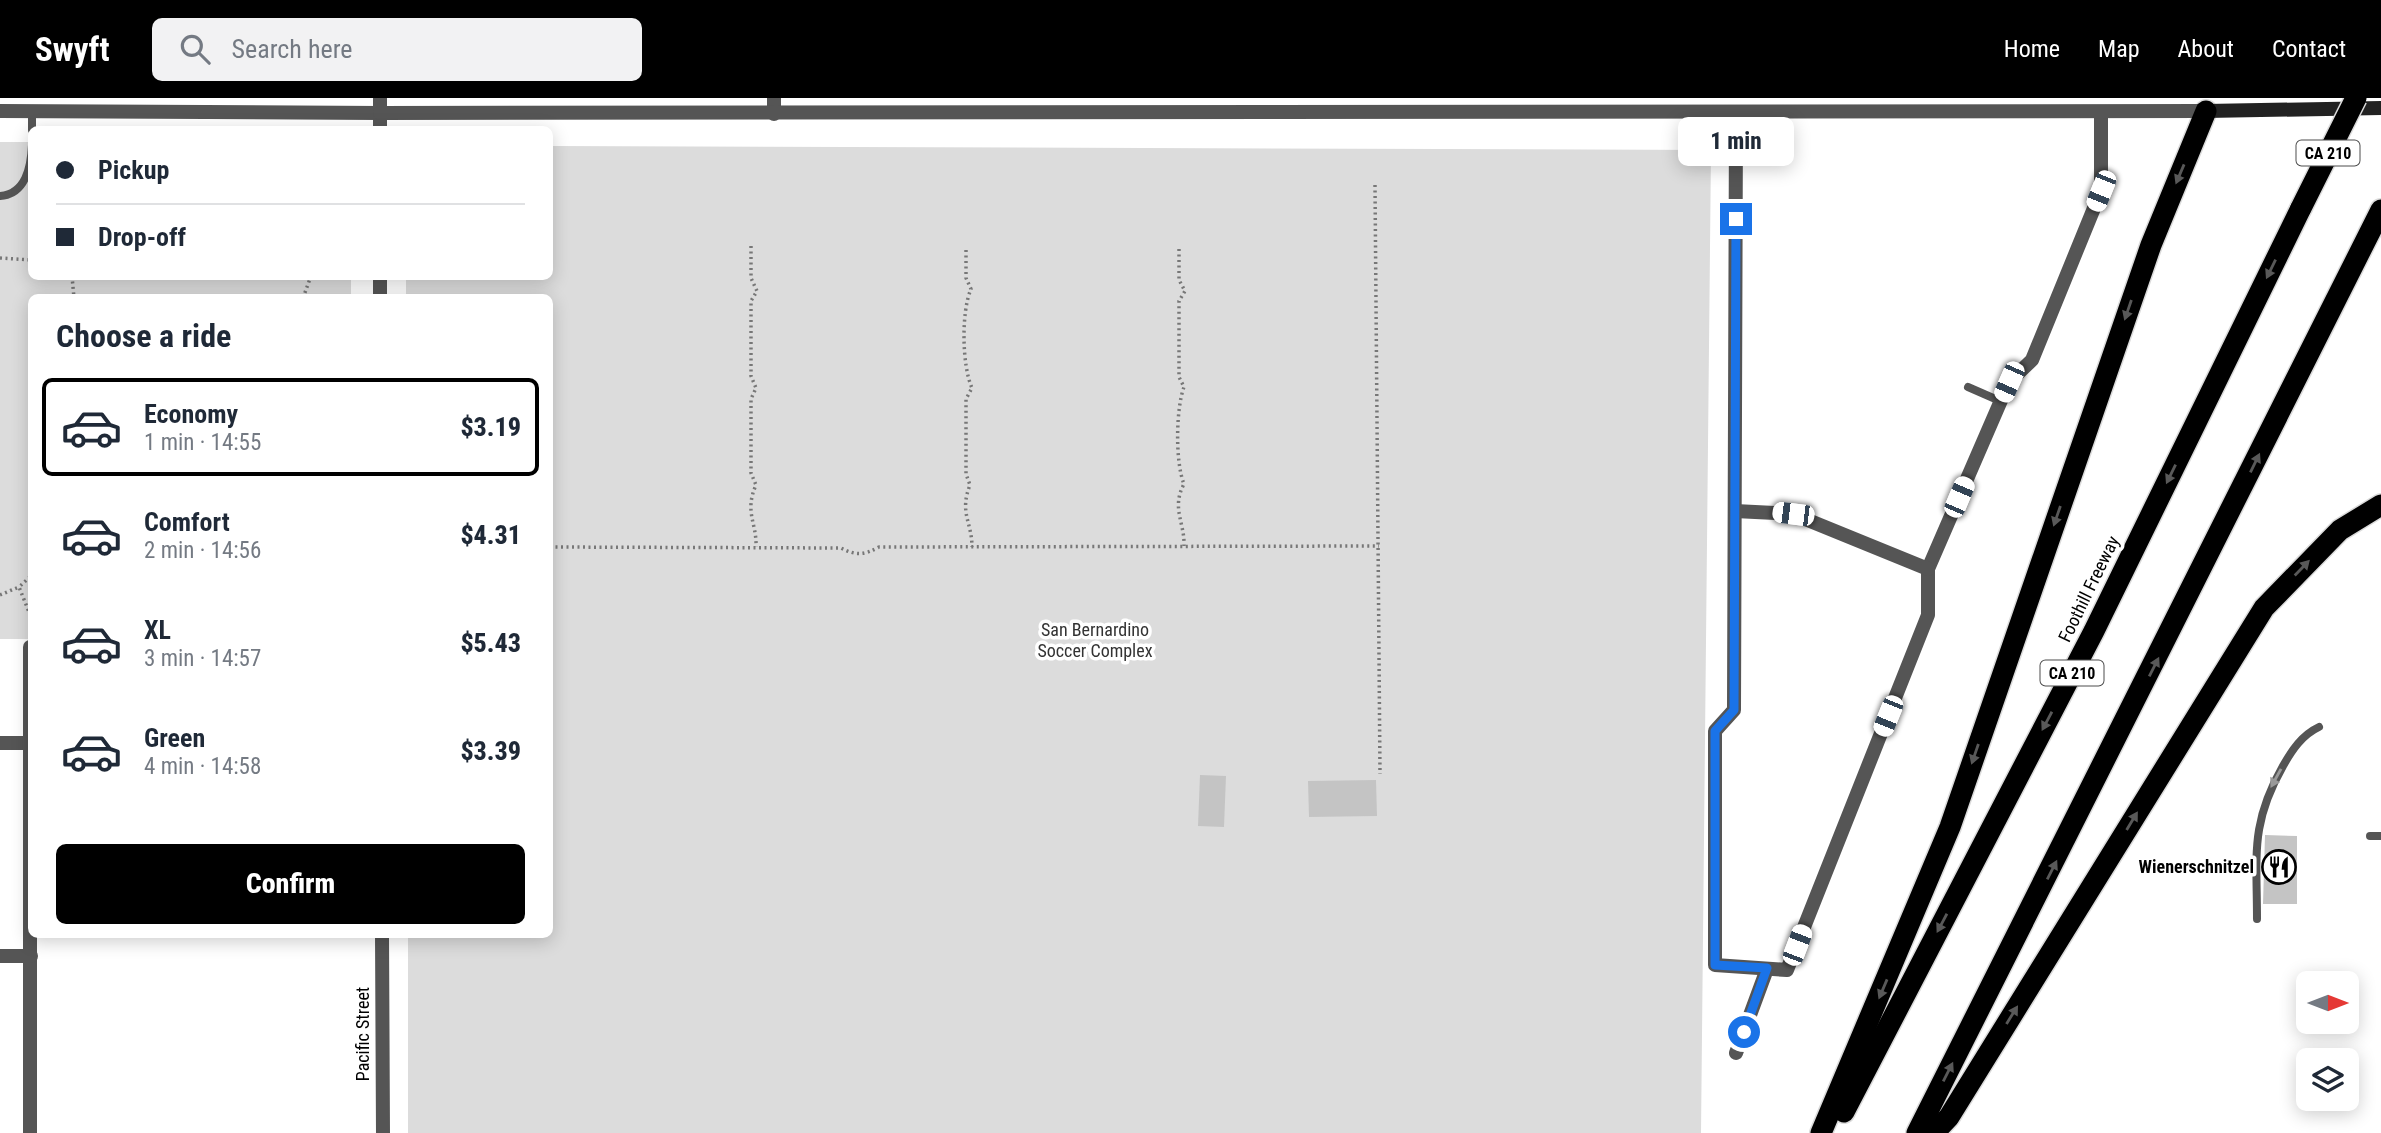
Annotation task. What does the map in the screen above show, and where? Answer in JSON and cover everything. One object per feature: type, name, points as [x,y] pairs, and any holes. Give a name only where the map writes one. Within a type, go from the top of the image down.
[{"type":"highway","name":"Foothill Freeway","points":[[1833,1133],[2094,631],[2356,98]]},
{"type":"highway","points":[[1821,1133],[1950,827],[2151,245],[2206,111]]},
{"type":"highway","points":[[1917,1133],[2381,210]]},
{"type":"highway","points":[[1934,1133],[1949,1117],[2264,608],[2340,530],[2381,505]]},
{"type":"main road","points":[[2206,111],[2381,108]]},
{"type":"street","points":[[380,98],[380,126]]},
{"type":"street","points":[[774,114],[775,98]]},
{"type":"street","points":[[1845,98],[1845,113]]},
{"type":"street","points":[[0,111],[774,114],[2206,111]]},
{"type":"street","points":[[1736,113],[1734,710],[1715,731],[1715,965],[1787,970],[1928,615],[1928,569],[2009,382],[2032,360],[2101,191],[2101,111]]},
{"type":"street","points":[[1735,511],[1793,514],[1928,569]]},
{"type":"street","points":[[0,743],[28,743]]},
{"type":"street","points":[[30,1133],[32,938]]},
{"type":"street","name":"Pacific Street","points":[[382,938],[383,1133]]},
{"type":"street","points":[[0,956],[32,956]]},
{"type":"street","points":[[1736,1053],[1767,968]]},
{"type":"lane","points":[[32,111],[32,126]]},
{"type":"lane","points":[[0,196],[9,196],[19,189],[28,169]]},
{"type":"lane","points":[[1968,387],[2000,401]]},
{"type":"lane","points":[[2257,919],[2257,829],[2265,797],[2292,749],[2319,727]]},
{"type":"lane","points":[[2370,836],[2381,836]]},
{"type":"path","points":[[1375,185],[1380,774]]},
{"type":"path","points":[[751,246],[751,278],[757,291],[751,301],[751,376],[756,388],[751,399],[751,473],[756,485],[752,495],[751,525],[757,534],[756,548]]},
{"type":"path","points":[[1179,249],[1179,280],[1185,291],[1179,301],[1179,377],[1184,387],[1179,400],[1179,472],[1184,484],[1178,494],[1178,526],[1184,547]]},
{"type":"path","points":[[966,250],[966,278],[971,289],[965,302],[966,375],[972,388],[966,399],[966,474],[970,485],[965,497],[965,511],[972,547]]},
{"type":"path","points":[[0,258],[28,260]]},
{"type":"path","points":[[553,547],[841,548],[855,555],[879,547],[1379,546]]},
{"type":"path","points":[[0,595],[19,587],[28,579]]},
{"type":"path","points":[[19,587],[28,610]]},
{"type":"green space","points":[[0,142],[28,142],[28,280],[351,280],[351,294],[28,294],[28,639],[0,639]]},
{"type":"green space","name":"San Bernardino Soccer Complex","points":[[553,146],[1711,150],[1701,1133],[408,1133],[408,938],[553,938],[553,294],[406,294],[406,280],[553,280]]},
{"type":"building","points":[[1200,775],[1226,776],[1224,827],[1198,826]]},
{"type":"building","points":[[1376,780],[1377,816],[1309,817],[1308,781]]},
{"type":"building","points":[[2265,835],[2297,836],[2297,904],[2263,904]]},
{"type":"place","name":"Wienerschnitzel","points":[[2279,867]]},
{"type":"route","points":[[1736,219],[1734,710],[1715,731],[1715,965],[1767,968],[1744,1032]]}]
